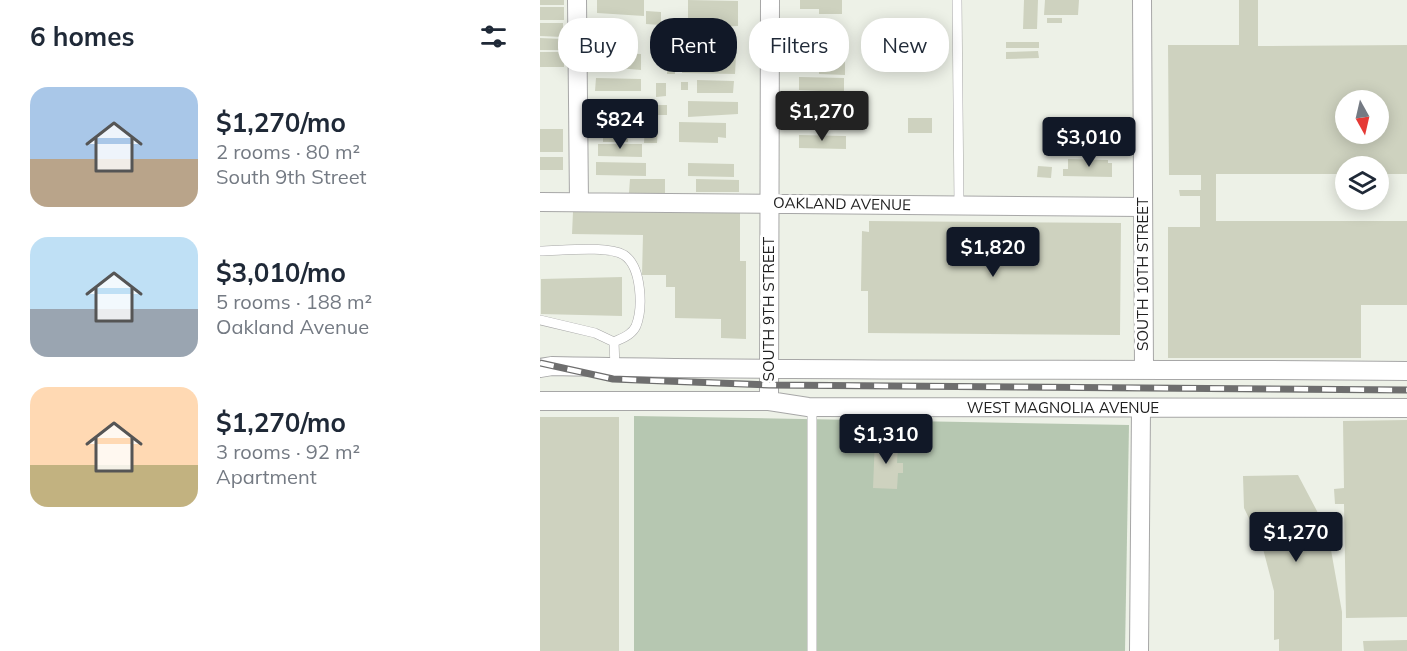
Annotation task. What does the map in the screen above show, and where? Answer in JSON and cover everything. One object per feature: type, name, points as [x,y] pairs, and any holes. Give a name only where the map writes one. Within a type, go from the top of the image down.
[{"type":"street","points":[[577,0],[579,202]]},
{"type":"street","name":"SOUTH 9TH STREET","points":[[768,401],[770,0]]},
{"type":"street","name":"SOUTH 10TH STREET","points":[[1142,0],[1143,369]]},
{"type":"street","name":"OAKLAND AVENUE","points":[[540,202],[1143,207]]},
{"type":"street","points":[[540,368],[1407,371]]},
{"type":"street","name":"WEST MAGNOLIA AVENUE","points":[[540,401],[768,401],[812,408],[1407,408]]},
{"type":"street","points":[[1138,651],[1141,408]]},
{"type":"lane","points":[[957,0],[959,205]]},
{"type":"lane","points":[[540,251],[609,250],[624,255],[631,263],[637,277],[639,305],[636,327],[629,334],[614,342]]},
{"type":"lane","points":[[540,320],[595,333],[614,342]]},
{"type":"lane","points":[[614,342],[615,367]]},
{"type":"lane","points":[[812,408],[812,651]]},
{"type":"shaded area","points":[[634,416],[1129,425],[1125,651],[634,651]]},
{"type":"building","points":[[540,0],[564,0],[564,5],[540,5]]},
{"type":"building","points":[[597,0],[644,0],[644,16],[597,13]]},
{"type":"building","points":[[688,0],[738,1],[738,26],[737,18],[688,18]]},
{"type":"building","points":[[800,0],[842,0],[842,14],[819,14],[819,9],[800,9]]},
{"type":"building","points":[[1024,0],[1038,0],[1037,29],[1023,29]]},
{"type":"building","points":[[1045,0],[1079,0],[1078,15],[1044,15]]},
{"type":"building","points":[[1239,0],[1258,0],[1258,46],[1407,45],[1407,174],[1389,174],[1389,156],[1335,156],[1335,174],[1216,174],[1216,221],[1407,221],[1407,305],[1361,305],[1361,358],[1168,358],[1168,227],[1200,227],[1200,196],[1180,196],[1179,190],[1201,190],[1201,175],[1169,175],[1168,45],[1239,45]]},
{"type":"building","points":[[540,7],[564,7],[564,18],[540,20]]},
{"type":"building","points":[[646,11],[661,12],[661,18],[650,18],[650,24],[646,24]]},
{"type":"building","points":[[1047,18],[1062,18],[1062,23],[1047,23]]},
{"type":"building","points":[[540,23],[558,23],[558,37],[540,36]]},
{"type":"building","points":[[540,38],[558,39],[558,50],[540,50]]},
{"type":"building","points":[[1006,42],[1039,42],[1039,48],[1006,48]]},
{"type":"building","points":[[1038,51],[1039,58],[1006,59],[1006,52]]},
{"type":"building","points":[[540,52],[558,52],[558,67],[540,67]]},
{"type":"building","points":[[638,54],[641,54],[641,70],[638,70]]},
{"type":"building","points":[[682,72],[735,72],[735,74]]},
{"type":"building","points":[[819,72],[845,72],[845,75],[819,74]]},
{"type":"building","points":[[799,77],[844,78],[844,95],[818,95],[819,91],[799,90]]},
{"type":"building","points":[[596,78],[641,79],[641,91],[595,91]]},
{"type":"building","points":[[697,80],[734,81],[733,93],[697,93]]},
{"type":"building","points":[[681,82],[688,82],[688,90],[681,90]]},
{"type":"building","points":[[656,83],[666,83],[666,96],[656,97]]},
{"type":"building","points":[[596,101],[640,102],[640,119],[617,119],[616,114],[596,114]]},
{"type":"building","points":[[688,101],[738,102],[738,114],[688,117]]},
{"type":"building","points":[[657,105],[667,105],[667,115],[657,115]]},
{"type":"building","points":[[908,118],[932,118],[932,133],[908,133]]},
{"type":"building","points":[[679,122],[726,123],[726,138],[718,137],[718,143],[679,142]]},
{"type":"building","points":[[596,123],[628,124],[628,142],[603,142],[603,137],[596,137]]},
{"type":"building","points":[[645,124],[658,124],[657,143],[644,143]]},
{"type":"building","points":[[540,129],[563,129],[563,152],[540,152]]},
{"type":"building","points":[[799,135],[846,136],[846,149],[799,148]]},
{"type":"building","points":[[598,144],[642,144],[642,157],[598,156]]},
{"type":"building","points":[[540,157],[563,157],[563,170],[540,170]]},
{"type":"building","points":[[1068,159],[1108,160],[1108,163],[1112,163],[1112,177],[1063,176],[1063,169],[1068,169]]},
{"type":"building","points":[[596,162],[646,163],[646,176],[596,175]]},
{"type":"building","points":[[688,163],[734,164],[734,177],[688,176]]},
{"type":"building","points":[[1038,166],[1052,167],[1051,178],[1037,177]]},
{"type":"building","points":[[630,179],[665,179],[665,194],[629,193]]},
{"type":"building","points":[[696,179],[739,180],[739,192],[696,192]]},
{"type":"building","points":[[573,212],[740,213],[740,261],[746,261],[746,339],[721,338],[721,319],[675,318],[675,287],[666,287],[666,275],[642,275],[643,235],[572,234]]},
{"type":"building","points":[[869,221],[1121,223],[1120,335],[868,333],[868,291],[861,291],[862,231],[869,232]]},
{"type":"building","points":[[622,277],[622,316],[541,314],[541,279]]},
{"type":"building","points":[[540,417],[619,417],[619,651],[540,651]]},
{"type":"building","points":[[1407,420],[1407,617],[1346,618],[1344,504],[1335,504],[1334,489],[1344,488],[1343,421]]},
{"type":"building","points":[[875,438],[889,439],[889,445],[898,446],[897,463],[903,463],[903,473],[898,473],[897,489],[873,488]]},
{"type":"building","points":[[1298,475],[1317,511],[1331,550],[1342,612],[1342,651],[1279,651],[1279,639],[1274,640],[1274,591],[1262,545],[1244,508],[1243,476]]},
{"type":"building","points":[[1407,640],[1407,651],[1364,651],[1363,641]]},
{"type":"railway","points":[[540,363],[613,379],[769,385],[1407,390]]}]
